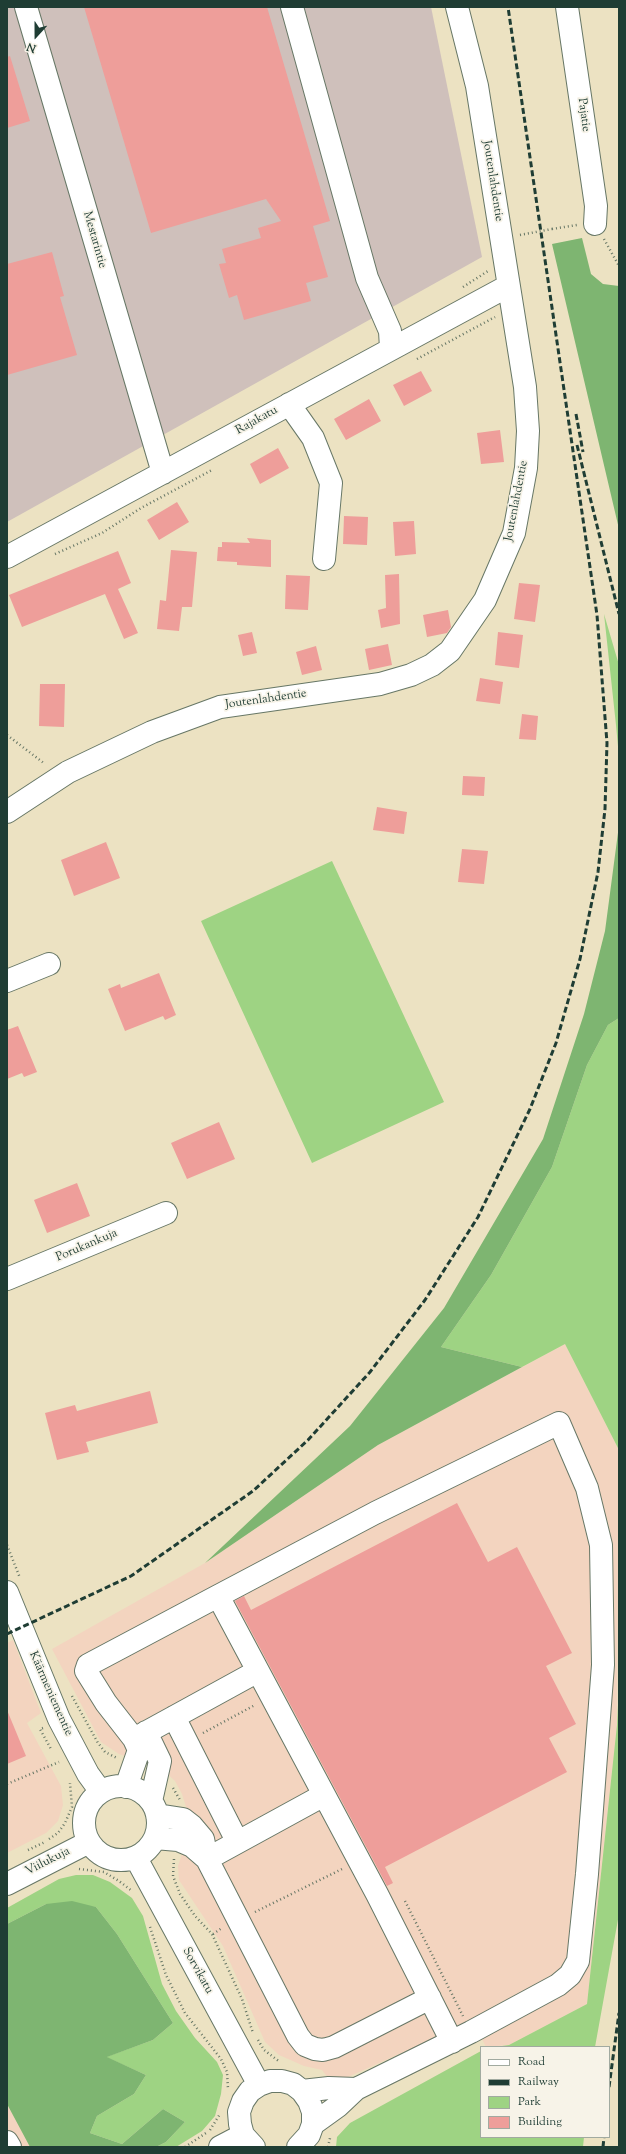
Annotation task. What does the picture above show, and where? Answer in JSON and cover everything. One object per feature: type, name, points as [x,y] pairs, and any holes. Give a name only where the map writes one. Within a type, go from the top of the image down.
[{"type":"street","name":"Mestarintie","points":[[26,7],[163,473]]},
{"type":"street","points":[[292,7],[367,278],[390,331],[391,348]]},
{"type":"street","name":"Joutenlahdentie","points":[[7,812],[61,777],[152,732],[220,707],[380,684],[410,675],[432,665],[450,651],[485,600],[500,569],[514,533],[526,468],[528,431],[525,387],[509,297],[477,86],[457,7]]},
{"type":"street","name":"Pajatie","points":[[567,7],[596,206],[595,224]]},
{"type":"street","name":"Rajakatu","points":[[7,557],[391,348],[509,297]]},
{"type":"street","points":[[289,404],[313,438],[331,483],[324,559]]},
{"type":"street","points":[[7,981],[49,964]]},
{"type":"street","name":"Porukankuja","points":[[7,1279],[166,1213]]},
{"type":"street","points":[[313,2124],[338,2106],[356,2089],[452,2042],[558,1985],[570,1975],[578,1961],[587,1874],[603,1665],[601,1553],[588,1488],[559,1423],[375,1513],[88,1665],[86,1671],[98,1690],[140,1735],[160,1761],[154,1808],[158,1826],[155,1838],[150,1846],[136,1858],[120,1860],[104,1857],[96,1851],[89,1842],[85,1826],[87,1809],[101,1792],[118,1787],[136,1789],[154,1808],[183,1819],[192,1826],[203,1839],[207,1859],[298,2036],[305,2045],[315,2050],[323,2050],[334,2047],[430,1998]]},
{"type":"street","name":"Käärmeniementie","points":[[7,1592],[59,1719],[88,1774],[101,1792]]},
{"type":"street","points":[[218,1596],[358,1857],[452,2042]]},
{"type":"street","points":[[140,1735],[258,1671]]},
{"type":"street","points":[[174,1717],[237,1841]]},
{"type":"street","points":[[126,1787],[139,1750],[140,1735]]},
{"type":"street","points":[[207,1859],[237,1841],[324,1795]]},
{"type":"street","points":[[155,1838],[178,1840],[192,1846],[207,1859]]},
{"type":"street","name":"Viilukuja","points":[[7,1884],[89,1842]]},
{"type":"street","name":"Sorvikatu","points":[[136,1858],[259,2085]]},
{"type":"street","points":[[220,2147],[249,2141],[240,2124],[241,2107],[250,2091],[259,2085],[270,2081],[282,2081],[293,2084],[302,2091],[309,2101],[313,2112],[313,2124],[310,2134],[298,2147]]},
{"type":"street","points":[[302,2091],[329,2088],[356,2089]]},
{"type":"street","points":[[7,2142],[10,2147]]},
{"type":"path","points":[[520,235],[552,229]]},
{"type":"path","points":[[415,360],[509,297]]},
{"type":"path","points":[[54,555],[102,533],[141,508],[218,466]]},
{"type":"path","points":[[7,735],[61,777]]},
{"type":"path","points":[[186,1742],[272,1696]]},
{"type":"path","points":[[40,1729],[53,1751]]},
{"type":"path","points":[[56,1757],[63,1768]]},
{"type":"path","points":[[7,1784],[59,1762]]},
{"type":"path","points":[[21,1854],[51,1838],[58,1833],[65,1823],[72,1807],[70,1781]]},
{"type":"path","points":[[212,1934],[349,1866],[351,1861],[358,1857]]},
{"type":"path","points":[[74,1870],[104,1872],[119,1881],[136,1895]]},
{"type":"path","points":[[149,1922],[166,1976],[185,2013],[221,2059],[227,2072],[227,2094]]},
{"type":"path","points":[[185,2147],[214,2126],[223,2107]]},
{"type":"shaded area","points":[[7,7],[431,7],[482,257],[7,522]]},
{"type":"shaded area","points":[[565,1344],[619,1450],[617,1725],[587,2004],[509,2045],[486,2046],[473,2021],[348,2077],[328,2078],[322,2070],[304,2066],[279,2055],[265,2042],[223,1946],[179,1880],[178,1866],[189,1833],[189,1816],[182,1794],[175,1781],[162,1769],[119,1754],[101,1742],[52,1649],[205,1563],[378,1445]]},
{"type":"shaded area","points":[[13,1640],[41,1713],[27,1723],[61,1786],[63,1805],[58,1821],[46,1833],[7,1853],[7,1643]]},
{"type":"shaded area","points":[[7,2104],[30,2147],[7,2147]]},
{"type":"green space","points":[[582,238],[591,274],[603,284],[619,286],[619,529],[552,244]]},
{"type":"green space","points":[[604,614],[619,665],[619,757],[616,725]]},
{"type":"green space","points":[[619,825],[619,1018],[608,1025],[587,1065],[552,1167],[491,1275],[441,1347],[522,1367],[378,1445],[205,1563],[350,1426],[444,1308],[543,1139],[584,1014],[605,931]]},
{"type":"green space","points":[[332,861],[444,1102],[312,1163],[201,921]]},
{"type":"green space","points":[[619,1018],[619,1450],[565,1344],[522,1367],[441,1347],[491,1275],[552,1167],[587,1065],[608,1025]]},
{"type":"green space","points":[[619,1685],[619,1914],[595,2046],[502,2046],[509,2045],[587,2004],[617,1725]]},
{"type":"green space","points":[[76,1875],[93,1875],[110,1882],[132,1898],[143,1916],[162,1984],[176,2011],[195,2038],[217,2062],[223,2075],[221,2094],[215,2116],[202,2131],[176,2147],[156,2147],[166,2142],[185,2122],[163,2109],[122,2144],[90,2133],[97,2116],[134,2094],[146,2075],[106,2057],[153,2040],[173,2023],[117,1934],[96,1907],[46,1904],[7,1924],[7,1908],[59,1879]]},
{"type":"green space","points":[[72,1901],[96,1907],[117,1934],[173,2023],[153,2040],[107,2057],[146,2075],[134,2094],[97,2116],[90,2133],[122,2144],[163,2109],[185,2122],[166,2142],[156,2147],[30,2147],[7,2104],[7,1924],[46,1904]]},
{"type":"green space","points":[[480,2052],[480,2138],[584,2138],[583,2147],[336,2147],[337,2137],[350,2123]]},
{"type":"building","points":[[84,7],[267,7],[330,221],[313,226],[328,277],[306,283],[311,301],[244,320],[237,295],[229,298],[219,264],[226,263],[222,249],[261,238],[258,228],[281,221],[266,199],[151,233]]},
{"type":"building","points":[[10,56],[30,121],[7,128],[7,57]]},
{"type":"building","points":[[52,252],[64,296],[60,297],[77,355],[7,375],[7,264]]},
{"type":"building","points":[[421,371],[432,391],[404,406],[393,385]]},
{"type":"building","points":[[369,399],[381,421],[346,440],[334,419]]},
{"type":"building","points":[[500,430],[504,462],[481,464],[477,433]]},
{"type":"building","points":[[278,448],[289,468],[260,484],[250,464]]},
{"type":"building","points":[[177,502],[189,522],[159,540],[147,520]]},
{"type":"building","points":[[344,516],[368,517],[367,545],[343,544]]},
{"type":"building","points":[[414,521],[416,554],[395,556],[393,522]]},
{"type":"building","points":[[247,538],[271,540],[271,567],[237,565],[237,562],[217,561],[218,547],[222,547],[222,542],[250,543]]},
{"type":"building","points":[[171,550],[197,552],[192,607],[182,607],[179,631],[157,629],[160,600],[166,601]]},
{"type":"building","points":[[118,551],[131,583],[118,589],[138,633],[124,639],[105,594],[22,627],[9,595]]},
{"type":"building","points":[[399,574],[400,624],[381,628],[378,610],[386,608],[385,575]]},
{"type":"building","points":[[286,575],[310,576],[308,610],[285,609]]},
{"type":"building","points":[[519,583],[540,585],[535,622],[514,619]]},
{"type":"building","points":[[448,610],[451,627],[447,633],[427,637],[423,615]]},
{"type":"building","points":[[252,632],[257,653],[243,656],[238,635]]},
{"type":"building","points":[[498,632],[523,635],[519,668],[495,665]]},
{"type":"building","points":[[388,644],[392,665],[369,670],[365,649]]},
{"type":"building","points":[[316,646],[322,670],[302,675],[296,652]]},
{"type":"building","points":[[480,678],[503,682],[500,704],[476,701]]},
{"type":"building","points":[[40,684],[65,684],[64,727],[39,726]]},
{"type":"building","points":[[522,714],[538,716],[536,740],[519,739]]},
{"type":"building","points":[[463,776],[485,777],[484,796],[462,795]]},
{"type":"building","points":[[377,807],[407,812],[404,834],[373,830]]},
{"type":"building","points":[[106,842],[120,878],[74,896],[61,860]]},
{"type":"building","points":[[462,849],[488,851],[484,884],[458,882]]},
{"type":"building","points":[[159,973],[176,1015],[165,1020],[163,1016],[125,1031],[108,989],[120,984],[121,988]]},
{"type":"building","points":[[18,1026],[37,1072],[24,1077],[22,1073],[7,1079],[7,1030]]},
{"type":"building","points":[[219,1122],[235,1159],[187,1179],[171,1143]]},
{"type":"building","points":[[77,1183],[90,1216],[47,1233],[34,1200]]},
{"type":"building","points":[[150,1391],[158,1423],[86,1442],[89,1452],[57,1460],[45,1413],[75,1405],[77,1411]]},
{"type":"building","points":[[457,1503],[488,1562],[517,1547],[572,1653],[546,1666],[576,1724],[549,1738],[567,1772],[385,1867],[393,1883],[387,1886],[235,1601],[244,1596],[251,1610]]},
{"type":"building","points":[[7,1710],[26,1756],[7,1764]]},
{"type":"railway","points":[[7,1634],[131,1576],[253,1491],[308,1440],[370,1372],[425,1300],[478,1217],[530,1109],[556,1043],[580,959],[598,872],[605,809],[607,743],[597,615],[508,7]]},
{"type":"railway","points":[[576,414],[583,452]]},
{"type":"railway","points":[[577,445],[619,614]]},
{"type":"railway","points":[[610,2080],[619,2013]]},
{"type":"railway","points":[[603,2147],[604,2138]]}]
